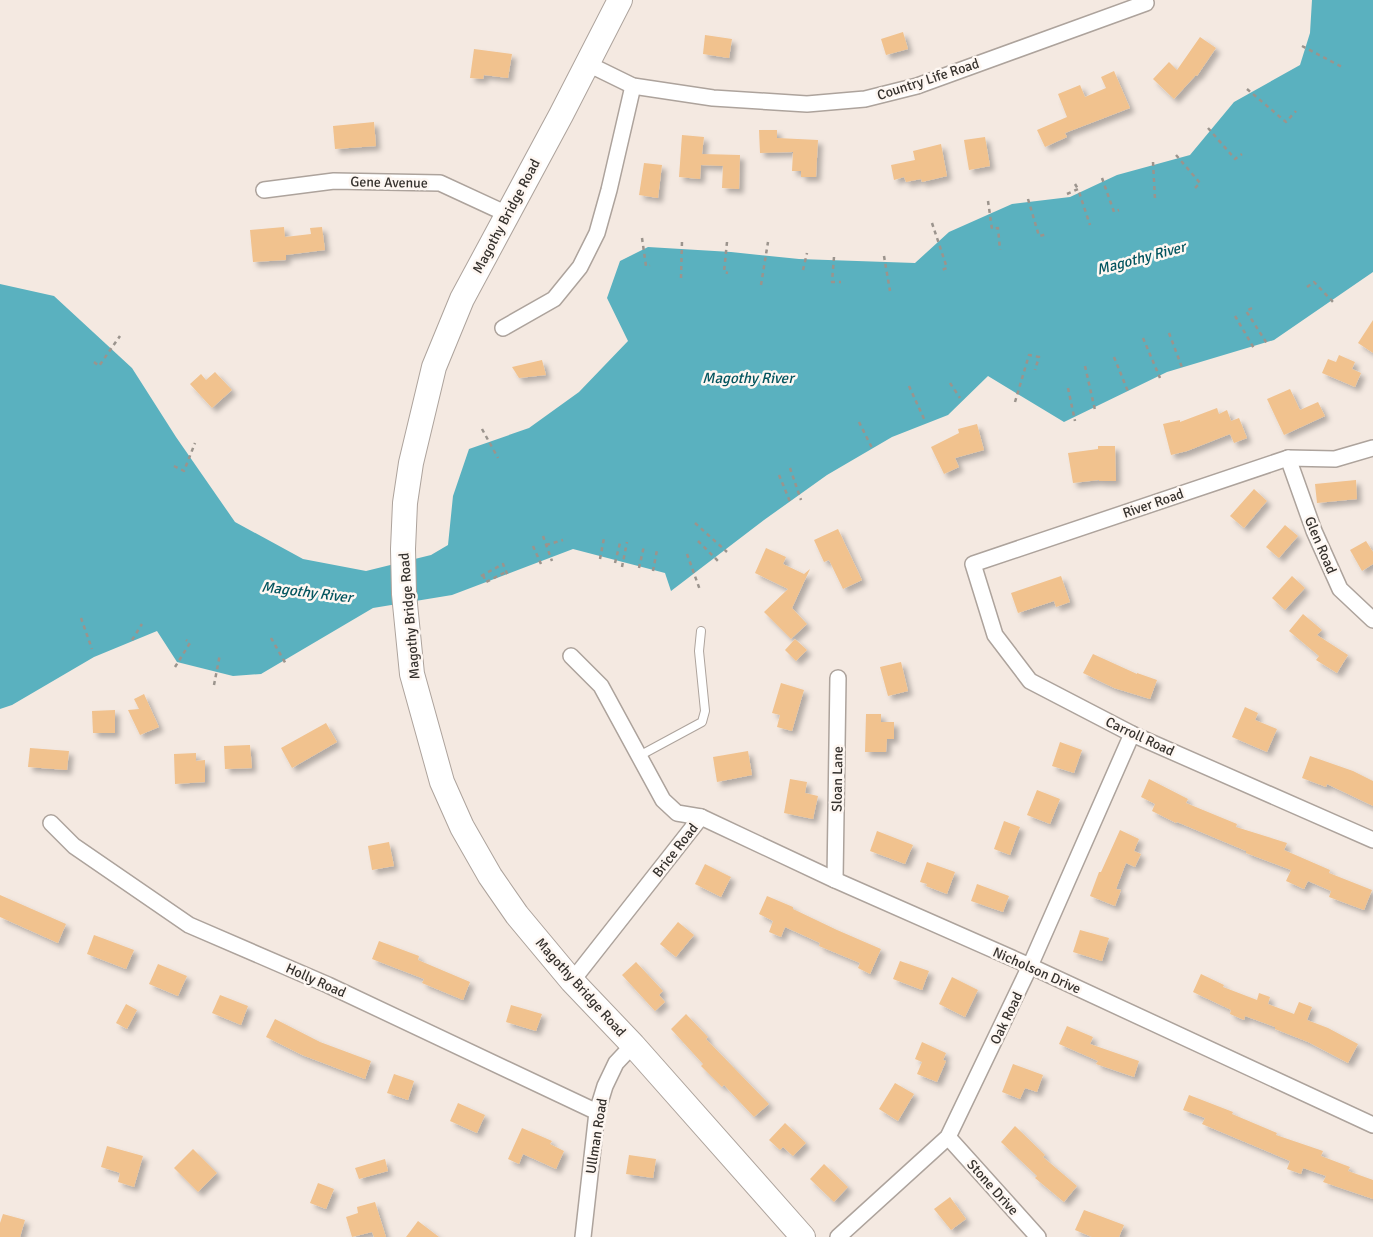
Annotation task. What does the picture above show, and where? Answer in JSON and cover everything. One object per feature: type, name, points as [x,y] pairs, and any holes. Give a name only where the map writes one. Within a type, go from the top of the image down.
[{"type":"main road","name":"Magothy Bridge Road","points":[[620,0],[561,115],[462,299],[434,367],[411,463],[405,503],[403,549],[407,626],[414,683],[442,782],[462,827],[490,876],[517,915],[572,981],[633,1045],[803,1237]]},
{"type":"street","name":"Country Life Road","points":[[586,64],[632,86],[713,98],[807,104],[865,99],[917,86],[1146,3]]},
{"type":"street","points":[[503,328],[554,299],[580,267],[597,233],[609,190],[632,86]]},
{"type":"street","name":"Gene Avenue","points":[[264,190],[334,181],[440,183],[507,214]]},
{"type":"street","name":"River Road","points":[[973,564],[1288,458],[1335,459],[1373,448]]},
{"type":"street","name":"Glen Road","points":[[1288,458],[1314,531],[1340,589],[1373,620]]},
{"type":"street","name":"Carroll Road","points":[[973,564],[995,635],[1030,680],[1132,734],[1373,840]]},
{"type":"street","name":"Brice Road","points":[[572,656],[601,686],[663,800],[677,813],[701,817],[572,981]]},
{"type":"street","name":"Sloan Lane","points":[[835,880],[838,678]]},
{"type":"street","name":"Oak Road","points":[[838,1237],[948,1136],[1030,966],[1132,734]]},
{"type":"street","name":"Nicholson Drive","points":[[701,817],[835,880],[1030,966],[1373,1125]]},
{"type":"street","name":"Holly Road","points":[[51,823],[74,846],[189,925],[328,985],[597,1112]]},
{"type":"street","name":"Ullman Road","points":[[583,1237],[597,1112],[604,1086],[616,1064],[633,1045]]},
{"type":"street","name":"Stone Drive","points":[[948,1136],[1038,1237]]},
{"type":"lane","points":[[639,756],[702,722],[705,710],[699,651],[700,631]]},
{"type":"path","points":[[1302,46],[1342,67]]},
{"type":"path","points":[[1247,90],[1286,122],[1296,112]]},
{"type":"path","points":[[1208,128],[1236,159],[1242,154]]},
{"type":"path","points":[[1176,154],[1200,183],[1194,188]]},
{"type":"path","points":[[1153,162],[1155,199]]},
{"type":"path","points":[[1102,178],[1114,212],[1119,210]]},
{"type":"path","points":[[1074,184],[1078,189],[1090,225]]},
{"type":"path","points":[[1067,194],[1078,189]]},
{"type":"path","points":[[1028,198],[1039,236],[1048,234]]},
{"type":"path","points":[[988,201],[992,229],[998,228],[1000,250]]},
{"type":"path","points":[[932,223],[947,268],[938,271]]},
{"type":"path","points":[[642,238],[646,266],[650,265]]},
{"type":"path","points":[[681,278],[682,241]]},
{"type":"path","points":[[727,242],[724,272],[728,273]]},
{"type":"path","points":[[761,285],[768,242]]},
{"type":"path","points":[[803,270],[807,253]]},
{"type":"path","points":[[884,256],[890,291]]},
{"type":"path","points":[[834,257],[832,282],[841,282]]},
{"type":"path","points":[[1307,286],[1314,282],[1336,304]]},
{"type":"path","points":[[1252,308],[1246,311],[1268,345]]},
{"type":"path","points":[[1235,316],[1255,350]]},
{"type":"path","points":[[1169,334],[1183,370]]},
{"type":"path","points":[[94,362],[99,366],[120,336]]},
{"type":"path","points":[[1143,338],[1160,378]]},
{"type":"path","points":[[1015,402],[1029,355],[1039,357],[1035,370]]},
{"type":"path","points":[[1114,357],[1129,394]]},
{"type":"path","points":[[1084,366],[1095,410]]},
{"type":"path","points":[[950,383],[960,398]]},
{"type":"path","points":[[909,386],[926,422]]},
{"type":"path","points":[[1068,388],[1075,421]]},
{"type":"path","points":[[859,422],[873,450]]},
{"type":"path","points":[[482,429],[498,458]]},
{"type":"path","points":[[174,466],[184,471],[195,443]]},
{"type":"path","points":[[790,468],[802,500]]},
{"type":"path","points":[[779,475],[790,504]]},
{"type":"path","points":[[695,523],[727,552]]},
{"type":"path","points":[[543,536],[552,561]]},
{"type":"path","points":[[600,558],[604,538]]},
{"type":"path","points":[[546,545],[563,540]]},
{"type":"path","points":[[698,541],[719,562]]},
{"type":"path","points":[[622,567],[627,542]]},
{"type":"path","points":[[614,563],[620,543]]},
{"type":"path","points":[[533,546],[541,564]]},
{"type":"path","points":[[638,568],[644,546]]},
{"type":"path","points":[[653,571],[657,550]]},
{"type":"path","points":[[687,554],[700,590]]},
{"type":"path","points":[[506,572],[486,582],[482,575],[503,564],[508,576]]},
{"type":"path","points":[[81,618],[92,649]]},
{"type":"path","points":[[132,640],[142,624]]},
{"type":"path","points":[[271,638],[286,664]]},
{"type":"path","points":[[175,667],[190,643],[186,640]]},
{"type":"path","points":[[214,685],[220,654]]},
{"type":"water","name":"Magothy River","points":[[1312,0],[1373,0],[1373,272],[1274,340],[1167,372],[1064,422],[988,376],[948,415],[892,437],[827,475],[671,591],[665,573],[573,549],[452,595],[373,608],[261,674],[233,676],[177,662],[157,631],[94,657],[12,705],[0,709],[0,284],[54,296],[132,368],[176,437],[235,522],[303,559],[366,571],[431,555],[448,545],[453,496],[469,449],[529,428],[579,392],[628,341],[607,298],[620,261],[648,247],[731,252],[799,259],[915,263],[949,232],[1012,204],[1070,197],[1117,175],[1190,155],[1234,102],[1300,65],[1310,33]]},
{"type":"building","points":[[903,32],[908,49],[886,55],[881,39]]},
{"type":"building","points":[[705,35],[732,39],[729,58],[703,54]]},
{"type":"building","points":[[1200,37],[1216,48],[1197,76],[1174,99],[1153,79],[1169,62],[1177,70]]},
{"type":"building","points":[[474,49],[512,54],[508,78],[484,75],[483,79],[470,78]]},
{"type":"building","points":[[1114,71],[1130,108],[1065,133],[1067,137],[1045,147],[1037,130],[1067,117],[1058,94],[1080,85],[1085,97],[1106,88],[1101,77]]},
{"type":"building","points":[[374,122],[376,146],[335,149],[333,126]]},
{"type":"building","points":[[759,130],[777,130],[777,138],[818,140],[816,177],[801,177],[801,171],[792,171],[793,152],[760,153]]},
{"type":"building","points":[[682,135],[704,137],[702,154],[740,155],[739,189],[722,188],[723,166],[701,165],[700,179],[679,177]]},
{"type":"building","points":[[985,137],[990,166],[969,170],[964,140]]},
{"type":"building","points":[[941,144],[947,176],[922,182],[921,179],[906,182],[904,177],[894,180],[891,165],[915,160],[913,151]]},
{"type":"building","points":[[644,163],[662,165],[658,198],[639,195]]},
{"type":"building","points":[[284,227],[285,237],[311,234],[310,228],[322,227],[325,250],[286,255],[286,260],[253,262],[250,230]]},
{"type":"building","points":[[1373,320],[1373,353],[1358,343]]},
{"type":"building","points":[[1339,355],[1355,362],[1352,369],[1361,373],[1355,387],[1322,373],[1328,359],[1336,362]]},
{"type":"building","points":[[542,360],[546,375],[519,378],[512,367]]},
{"type":"building","points":[[215,372],[232,390],[212,408],[190,384],[201,374],[206,380]]},
{"type":"building","points":[[1290,389],[1300,410],[1318,402],[1325,416],[1284,435],[1267,399]]},
{"type":"building","points":[[1217,408],[1219,414],[1227,410],[1231,421],[1239,418],[1247,438],[1234,443],[1230,434],[1187,451],[1171,455],[1163,424],[1180,420],[1180,422]]},
{"type":"building","points":[[977,424],[984,450],[955,458],[959,467],[944,474],[931,447],[959,433],[958,429]]},
{"type":"building","points":[[1098,446],[1115,446],[1116,481],[1099,480],[1073,483],[1068,453],[1098,449]]},
{"type":"building","points":[[1356,480],[1357,499],[1317,503],[1315,484]]},
{"type":"building","points":[[1254,489],[1267,501],[1244,528],[1230,516]]},
{"type":"building","points":[[1285,525],[1298,536],[1279,558],[1266,547]]},
{"type":"building","points":[[838,529],[862,580],[843,589],[829,560],[824,562],[814,540]]},
{"type":"building","points":[[1366,541],[1373,552],[1373,564],[1362,571],[1350,550]]},
{"type":"building","points":[[766,548],[786,557],[783,564],[804,574],[810,569],[792,608],[807,624],[791,639],[764,612],[788,589],[755,573]]},
{"type":"building","points":[[1061,576],[1070,602],[1056,607],[1054,601],[1018,613],[1011,593]]},
{"type":"building","points":[[1292,576],[1305,588],[1285,610],[1272,598]]},
{"type":"building","points":[[1303,614],[1322,630],[1317,635],[1348,655],[1337,673],[1316,660],[1319,656],[1289,631]]},
{"type":"building","points":[[795,639],[807,650],[796,661],[785,650]]},
{"type":"building","points":[[1093,654],[1137,674],[1157,680],[1150,699],[1114,688],[1083,673]]},
{"type":"building","points":[[901,662],[908,691],[888,696],[880,667]]},
{"type":"building","points":[[781,683],[804,690],[792,731],[777,727],[780,715],[772,713]]},
{"type":"building","points":[[144,694],[159,727],[140,735],[128,710],[139,709],[134,699]]},
{"type":"building","points":[[1245,707],[1258,713],[1255,720],[1277,729],[1267,752],[1232,737]]},
{"type":"building","points":[[115,710],[115,733],[93,733],[92,711]]},
{"type":"building","points":[[866,714],[881,714],[881,722],[894,722],[894,739],[887,739],[886,752],[865,752]]},
{"type":"building","points":[[326,723],[337,742],[292,768],[281,748]]},
{"type":"building","points":[[1060,742],[1082,750],[1074,773],[1052,766]]},
{"type":"building","points":[[250,745],[252,768],[225,769],[224,746]]},
{"type":"building","points":[[30,748],[69,751],[67,770],[28,767]]},
{"type":"building","points":[[748,751],[752,775],[717,782],[713,757]]},
{"type":"building","points":[[196,753],[196,761],[205,760],[205,782],[175,784],[174,754]]},
{"type":"building","points":[[1310,756],[1353,771],[1373,781],[1373,806],[1327,784],[1326,787],[1302,778]]},
{"type":"building","points":[[790,779],[807,782],[805,793],[818,796],[813,819],[784,813]]},
{"type":"building","points":[[1149,779],[1188,799],[1186,803],[1237,824],[1236,827],[1287,843],[1284,850],[1330,870],[1329,873],[1372,890],[1364,910],[1329,897],[1331,891],[1308,881],[1304,889],[1286,881],[1291,870],[1246,853],[1246,851],[1176,823],[1152,811],[1155,804],[1141,797]]},
{"type":"building","points":[[1037,790],[1060,799],[1050,824],[1027,815]]},
{"type":"building","points":[[1004,821],[1020,827],[1010,855],[994,849]]},
{"type":"building","points":[[1120,830],[1139,839],[1134,851],[1141,854],[1135,867],[1126,863],[1116,889],[1121,890],[1115,906],[1090,896],[1099,872],[1101,872]]},
{"type":"building","points":[[877,831],[913,845],[905,864],[870,851]]},
{"type":"building","points":[[389,842],[394,866],[372,870],[368,846]]},
{"type":"building","points":[[927,862],[955,872],[947,894],[920,882]]},
{"type":"building","points":[[705,864],[731,877],[721,897],[695,884]]},
{"type":"building","points":[[977,884],[1009,896],[1003,912],[971,901]]},
{"type":"building","points":[[0,895],[66,924],[58,943],[0,917]]},
{"type":"building","points":[[767,896],[881,949],[870,974],[858,968],[860,963],[819,946],[820,943],[785,927],[781,937],[769,932],[773,921],[759,914]]},
{"type":"building","points":[[678,922],[694,935],[676,957],[660,944]]},
{"type":"building","points":[[1080,930],[1109,938],[1102,961],[1073,952]]},
{"type":"building","points":[[94,935],[134,950],[126,969],[87,954]]},
{"type":"building","points":[[379,941],[419,956],[418,960],[470,982],[463,1000],[422,983],[424,979],[372,959]]},
{"type":"building","points":[[900,961],[929,971],[922,990],[893,979]]},
{"type":"building","points":[[636,962],[663,991],[659,995],[665,1002],[655,1011],[622,975]]},
{"type":"building","points":[[158,964],[187,976],[178,996],[149,984]]},
{"type":"building","points":[[1201,974],[1224,985],[1223,987],[1257,1000],[1259,993],[1270,997],[1268,1004],[1294,1014],[1299,1002],[1312,1007],[1307,1020],[1328,1028],[1358,1044],[1348,1063],[1308,1042],[1275,1029],[1275,1027],[1245,1016],[1244,1020],[1230,1014],[1231,1010],[1193,992]]},
{"type":"building","points":[[952,977],[978,990],[965,1017],[939,1004]]},
{"type":"building","points":[[220,995],[248,1006],[241,1025],[212,1013]]},
{"type":"building","points":[[126,1004],[137,1010],[127,1029],[116,1023]]},
{"type":"building","points":[[511,1005],[542,1014],[536,1031],[506,1022]]},
{"type":"building","points":[[686,1014],[708,1037],[706,1039],[769,1104],[754,1117],[724,1085],[722,1087],[701,1066],[703,1064],[671,1029]]},
{"type":"building","points":[[275,1019],[320,1042],[371,1061],[365,1079],[302,1055],[266,1037]]},
{"type":"building","points":[[1067,1026],[1093,1037],[1090,1044],[1139,1061],[1134,1077],[1096,1064],[1098,1061],[1059,1044]]},
{"type":"building","points":[[922,1042],[946,1053],[943,1060],[946,1061],[937,1082],[917,1074],[922,1062],[915,1059]]},
{"type":"building","points":[[1013,1064],[1043,1075],[1037,1092],[1025,1088],[1020,1099],[1002,1092]]},
{"type":"building","points":[[394,1074],[414,1081],[408,1100],[387,1093]]},
{"type":"building","points":[[895,1083],[914,1094],[898,1121],[879,1109]]},
{"type":"building","points":[[1189,1095],[1233,1112],[1232,1114],[1277,1133],[1276,1135],[1323,1151],[1321,1156],[1350,1167],[1348,1171],[1373,1180],[1373,1199],[1323,1182],[1326,1176],[1303,1168],[1301,1174],[1287,1169],[1290,1161],[1202,1124],[1205,1118],[1183,1110]]},
{"type":"building","points":[[458,1103],[485,1115],[477,1133],[450,1121]]},
{"type":"building","points":[[785,1123],[806,1143],[793,1156],[783,1147],[780,1150],[769,1140]]},
{"type":"building","points":[[1015,1126],[1045,1155],[1043,1157],[1077,1186],[1064,1202],[1035,1178],[1037,1176],[1001,1142]]},
{"type":"building","points":[[522,1128],[552,1141],[550,1144],[564,1151],[556,1169],[523,1154],[519,1164],[508,1159]]},
{"type":"building","points":[[107,1146],[143,1156],[134,1187],[118,1182],[120,1173],[101,1167]]},
{"type":"building","points":[[193,1149],[217,1173],[198,1192],[174,1168]]},
{"type":"building","points":[[629,1155],[656,1159],[653,1178],[626,1174]]},
{"type":"building","points":[[385,1159],[388,1171],[359,1179],[355,1168]]},
{"type":"building","points":[[824,1164],[848,1187],[834,1202],[810,1179]]},
{"type":"building","points":[[318,1183],[334,1189],[326,1209],[310,1203]]},
{"type":"building","points":[[950,1197],[966,1219],[951,1230],[934,1209]]},
{"type":"building","points":[[375,1202],[386,1237],[374,1237],[372,1232],[352,1237],[346,1217],[358,1213],[357,1207]]},
{"type":"building","points":[[1084,1210],[1124,1225],[1119,1237],[1092,1237],[1075,1230]]},
{"type":"building","points":[[3,1214],[25,1220],[20,1237],[0,1237],[0,1223]]},
{"type":"building","points":[[418,1221],[439,1237],[406,1237]]}]
